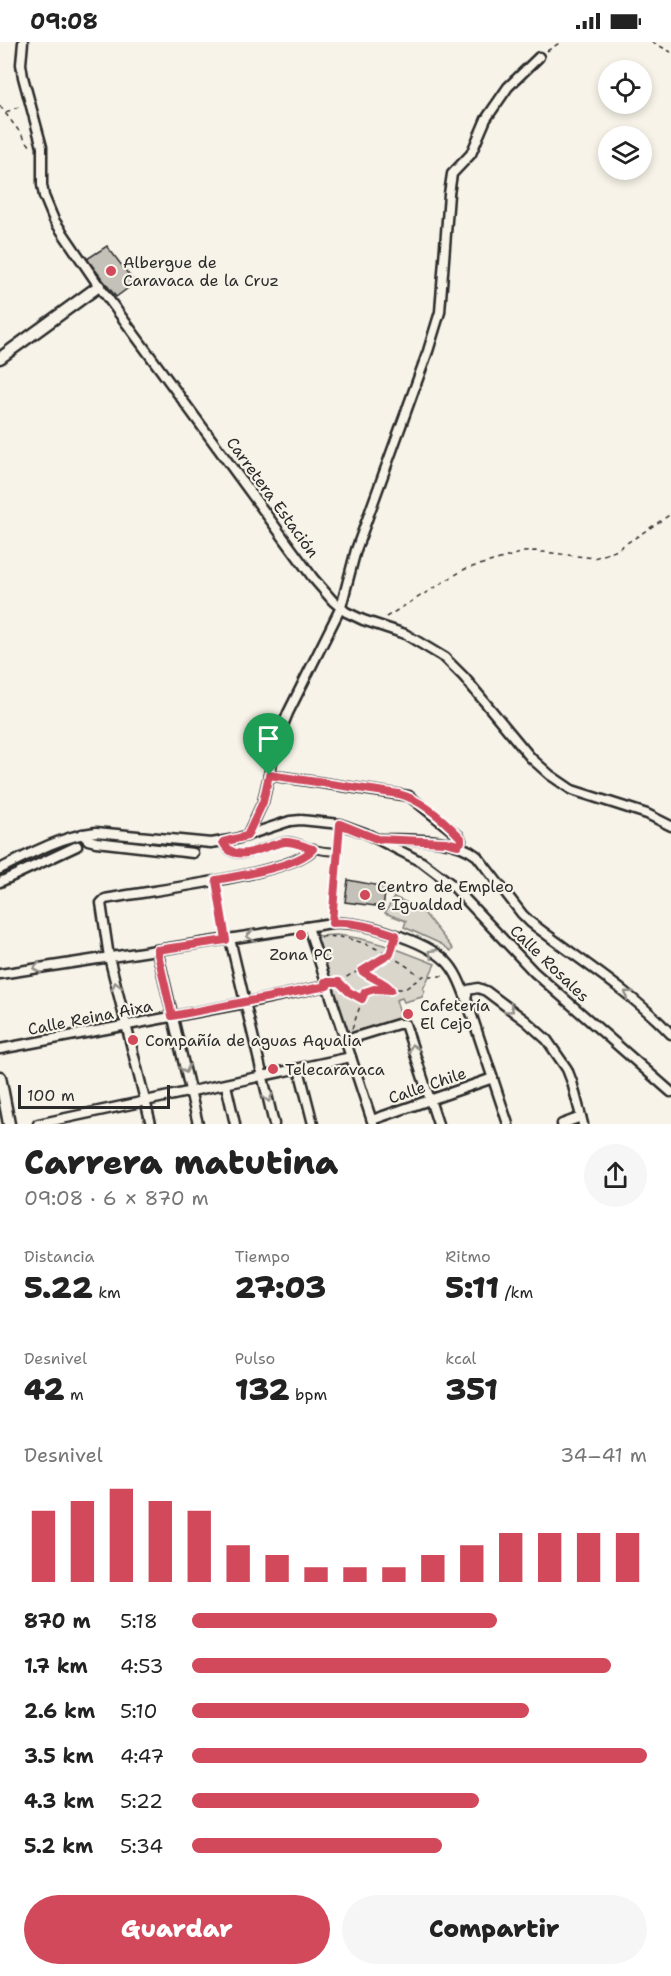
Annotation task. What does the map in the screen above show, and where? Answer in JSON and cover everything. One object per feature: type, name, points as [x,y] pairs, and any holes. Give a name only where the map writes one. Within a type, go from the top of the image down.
[{"type":"street","name":"Carretera Estación","points":[[23,42],[21,64],[39,130],[43,162],[42,185],[48,208],[99,286],[313,578],[341,608],[363,620],[405,634],[445,658],[465,677],[518,744],[550,775],[572,789],[647,814],[671,826]]},
{"type":"street","points":[[247,836],[263,802],[277,740],[288,712],[341,608],[356,550],[429,351],[440,312],[452,174],[471,154],[486,119],[508,87],[538,57]]},
{"type":"street","points":[[0,358],[99,286]]},
{"type":"street","points":[[269,775],[409,796],[459,836],[462,840],[458,845]]},
{"type":"street","points":[[0,869],[57,842],[82,834],[96,832],[192,842],[223,842],[301,819],[340,824],[377,839],[446,842],[468,849],[477,856],[522,914],[628,994],[671,1034]]},
{"type":"street","points":[[82,834],[88,840],[96,842],[194,853]]},
{"type":"street","name":"Calle Rosales","points":[[377,839],[422,862],[451,884],[534,972],[671,1092]]},
{"type":"street","points":[[223,842],[229,850],[241,854],[288,841],[313,849],[338,852]]},
{"type":"street","points":[[0,882],[77,846]]},
{"type":"street","points":[[151,1124],[109,957],[100,906],[103,900],[216,880],[288,863],[306,856],[313,849]]},
{"type":"street","points":[[0,974],[332,923],[362,926],[396,935],[436,954],[445,961],[456,976],[508,1124]]},
{"type":"street","points":[[308,927],[373,1122]]},
{"type":"street","points":[[228,939],[274,1124]]},
{"type":"street","points":[[157,950],[198,1124]]},
{"type":"street","name":"Calle Reina Aixa","points":[[0,1049],[245,1003],[326,984]]},
{"type":"street","points":[[465,998],[468,990],[472,988],[486,991],[547,1040],[567,1069],[582,1121],[562,1124]]},
{"type":"street","points":[[346,1040],[401,1023],[405,1024],[438,1124]]},
{"type":"street","points":[[38,1124],[351,1057]]},
{"type":"street","points":[[299,1069],[313,1124]]},
{"type":"street","points":[[0,1077],[9,1124]]},
{"type":"street","name":"Calle Chile","points":[[373,1122],[493,1078]]},
{"type":"street","points":[[226,1085],[236,1124]]},
{"type":"path","points":[[538,57],[561,42]]},
{"type":"path","points":[[652,42],[671,52]]},
{"type":"path","points":[[5,112],[30,103]]},
{"type":"path","points":[[0,106],[43,162]]},
{"type":"path","points":[[372,623],[399,610],[465,569],[535,551],[594,558],[615,551],[671,514]]},
{"type":"path","points":[[332,923],[340,824]]},
{"type":"path","points":[[216,880],[228,939]]},
{"type":"path","points":[[326,984],[339,982],[388,955],[396,935]]},
{"type":"path","points":[[312,938],[335,936],[349,938],[388,955],[420,976],[456,976]]},
{"type":"path","points":[[362,971],[391,990]]},
{"type":"path","points":[[346,1040],[365,992],[374,989],[405,989],[420,976]]},
{"type":"path","points":[[339,982],[349,992],[362,999]]},
{"type":"shaded area","points":[[394,897],[421,909],[453,949],[451,951],[404,927],[406,921],[385,913]]},
{"type":"shaded area","points":[[336,935],[374,942],[435,964],[423,989],[425,991],[422,997],[404,1002],[402,998],[396,1000],[401,1017],[349,1034],[316,936]]},
{"type":"building","name":"Albergue de Caravaca de la Cruz","points":[[107,246],[135,283],[116,297],[87,259]]},
{"type":"building","name":"Centro de Empleo e Igualdad","points":[[348,880],[386,887],[383,907],[345,902]]},
{"type":"place","name":"Albergue de Caravaca de la Cruz","points":[[111,271]]},
{"type":"place","name":"Centro de Empleo e Igualdad","points":[[365,895]]},
{"type":"place","name":"Zona PC","points":[[301,935]]},
{"type":"place","name":"Cafetería El Cejo","points":[[408,1014]]},
{"type":"place","name":"Compañía de aguas Aqualia","points":[[133,1040]]},
{"type":"place","name":"Telecaravaca","points":[[273,1069]]},
{"type":"route","points":[[269,775],[409,796],[447,825],[461,838],[461,842],[458,845],[446,842],[377,839],[340,824],[332,923],[380,929],[396,935],[390,954],[362,971],[391,990],[374,989],[365,992],[362,999],[349,992],[339,982],[325,982],[327,986],[172,1016],[157,950],[226,940],[216,880],[288,863],[306,856],[313,849],[288,841],[241,854],[225,846],[223,842],[247,836],[263,802],[269,775]]}]
